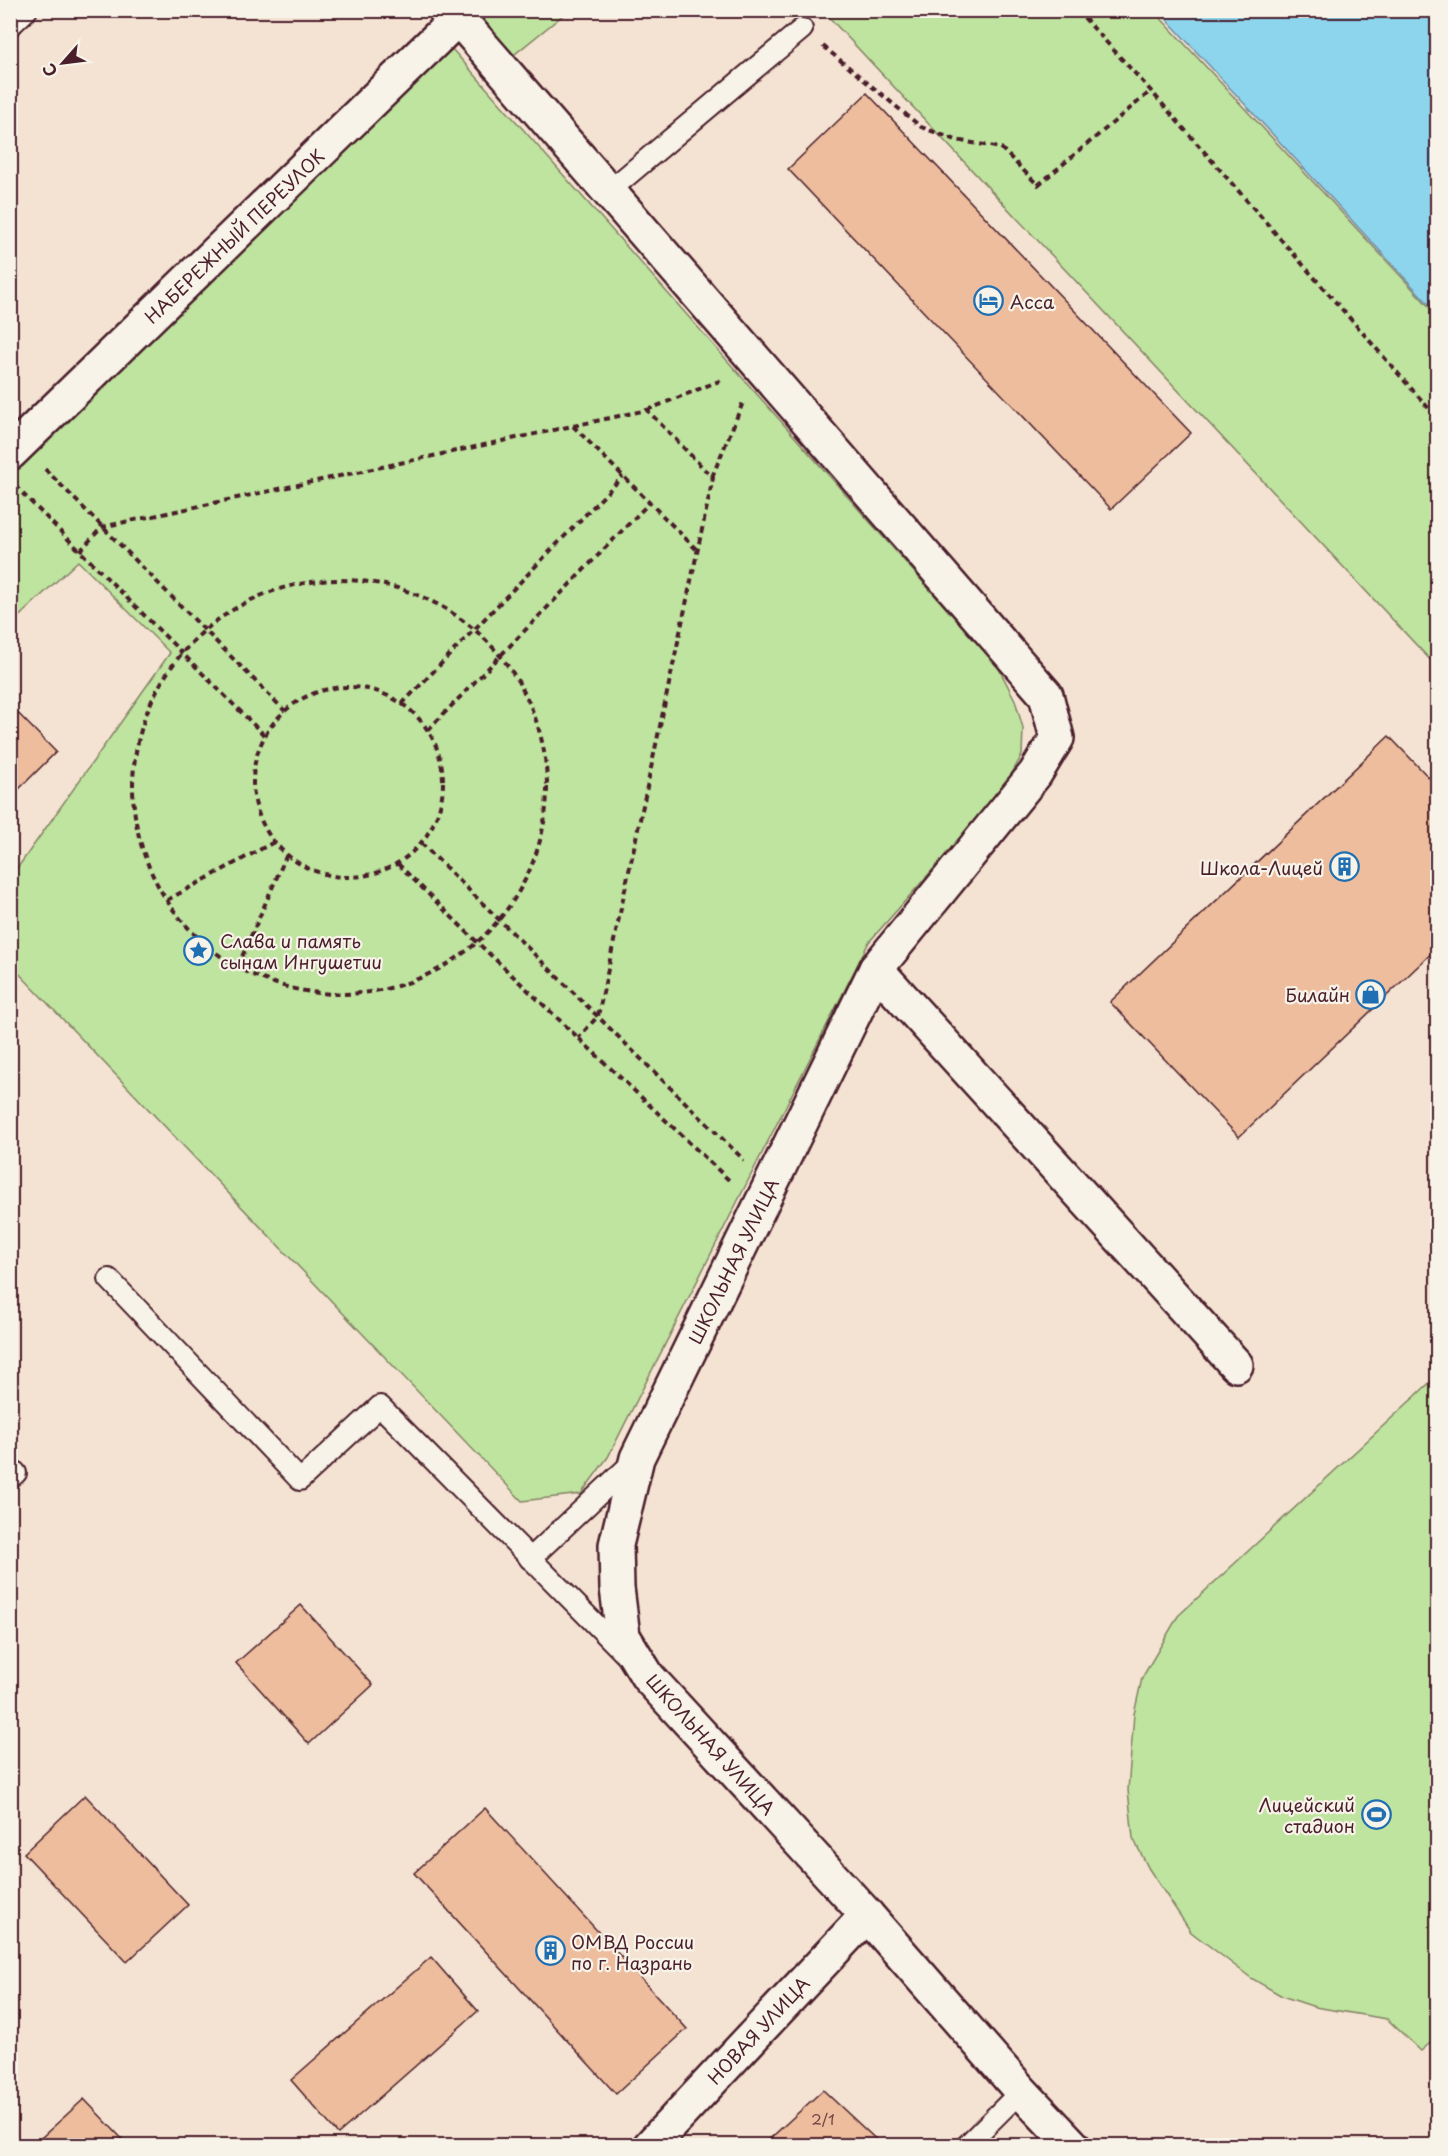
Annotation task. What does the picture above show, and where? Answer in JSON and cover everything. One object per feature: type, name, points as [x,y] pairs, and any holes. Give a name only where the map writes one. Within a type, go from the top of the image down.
[{"type":"street","name":"ШКОЛЬНАЯ УЛИЦА","points":[[454,14],[1047,695],[1057,738],[1035,774],[876,969],[637,1458],[616,1545],[617,1588],[623,1636],[648,1677],[867,1915],[1021,2091],[1073,2145]]},
{"type":"street","name":"НАБЕРЕЖНЫЙ ПЕРЕУЛОК","points":[[15,448],[454,14]]},
{"type":"street","points":[[876,969],[1236,1365]]},
{"type":"street","name":"НОВАЯ УЛИЦА","points":[[650,2145],[867,1915]]},
{"type":"lane","points":[[10,26],[27,10]]},
{"type":"lane","points":[[609,191],[802,29]]},
{"type":"lane","points":[[109,1279],[300,1480],[380,1406],[648,1677]]},
{"type":"lane","points":[[530,1559],[637,1458]]},
{"type":"lane","points":[[10,1467],[16,1473],[10,1478]]},
{"type":"lane","points":[[966,2145],[1021,2091]]},
{"type":"path","points":[[1077,10],[1151,91],[1437,419]]},
{"type":"path","points":[[802,29],[921,127],[956,140],[1001,148],[1038,185],[1151,91]]},
{"type":"path","points":[[80,550],[102,527],[647,410],[759,364]]},
{"type":"path","points":[[578,1038],[598,1016],[712,477],[759,364]]},
{"type":"path","points":[[647,410],[712,477]]},
{"type":"path","points":[[573,426],[698,550]]},
{"type":"path","points":[[15,448],[102,527],[285,711]]},
{"type":"path","points":[[402,704],[623,476]]},
{"type":"path","points":[[10,481],[265,736]]},
{"type":"path","points":[[428,730],[650,502]]},
{"type":"path","points":[[309,580],[368,580],[425,597],[475,628],[501,654],[537,717],[549,788],[536,859],[501,922],[478,944],[420,981],[352,996],[284,988],[221,958],[172,909],[167,900],[141,847],[132,778],[146,711],[181,651],[203,630],[253,597],[309,580]]},
{"type":"path","points":[[353,686],[385,694],[402,704],[413,711],[432,735],[442,764],[444,795],[435,824],[417,849],[393,868],[364,877],[333,877],[304,867],[274,842],[261,822],[253,790],[255,758],[269,728],[291,704],[321,690],[353,686]]},
{"type":"path","points":[[167,900],[274,842]]},
{"type":"path","points":[[422,843],[598,1016],[765,1197]]},
{"type":"path","points":[[238,966],[287,854]]},
{"type":"path","points":[[398,864],[478,944],[578,1038],[765,1197]]},
{"type":"green space","points":[[451,11],[568,11],[500,66]]},
{"type":"green space","points":[[823,11],[1154,11],[1437,315],[1437,667]]},
{"type":"green space","points":[[452,49],[998,667],[1015,700],[1023,728],[1022,755],[1002,791],[869,942],[608,1457],[581,1494],[522,1501],[11,965],[11,877],[170,653],[78,561],[11,624],[11,469]]},
{"type":"green space","points":[[1437,1376],[1438,2036],[1421,2051],[1387,2019],[1315,2007],[1282,1996],[1251,1978],[1191,1932],[1149,1869],[1133,1838],[1128,1790],[1134,1714],[1142,1678],[1178,1616]]},
{"type":"water","points":[[1159,11],[1437,11],[1437,313]]},
{"type":"building","name":"Асса","points":[[867,93],[1191,433],[1111,509],[788,169]]},
{"type":"building","points":[[10,705],[56,752],[10,798]]},
{"type":"building","name":"Школа-Лицей","points":[[1389,736],[1438,787],[1438,947],[1239,1137],[1110,1002]]},
{"type":"building","points":[[301,1605],[373,1685],[309,1744],[236,1663]]},
{"type":"building","points":[[85,1795],[188,1905],[127,1962],[24,1853]]},
{"type":"building","name":"ОМВД России по г. Назрань","points":[[485,1808],[687,2029],[616,2094],[414,1873]]},
{"type":"building","points":[[431,1957],[478,2011],[338,2134],[291,2080]]},
{"type":"building","points":[[823,2090],[883,2146],[762,2146]]},
{"type":"building","points":[[84,2099],[129,2146],[32,2146]]},
{"type":"place","name":"Асса","points":[[989,301]]},
{"type":"place","name":"Школа-Лицей","points":[[1344,867]]},
{"type":"place","name":"Слава и память сынам Ингушетии","points":[[199,950]]},
{"type":"place","name":"Билайн","points":[[1371,994]]},
{"type":"place","name":"Лицейский стадион","points":[[1376,1814]]},
{"type":"place","name":"ОМВД России по г. Назрань","points":[[550,1951]]}]
